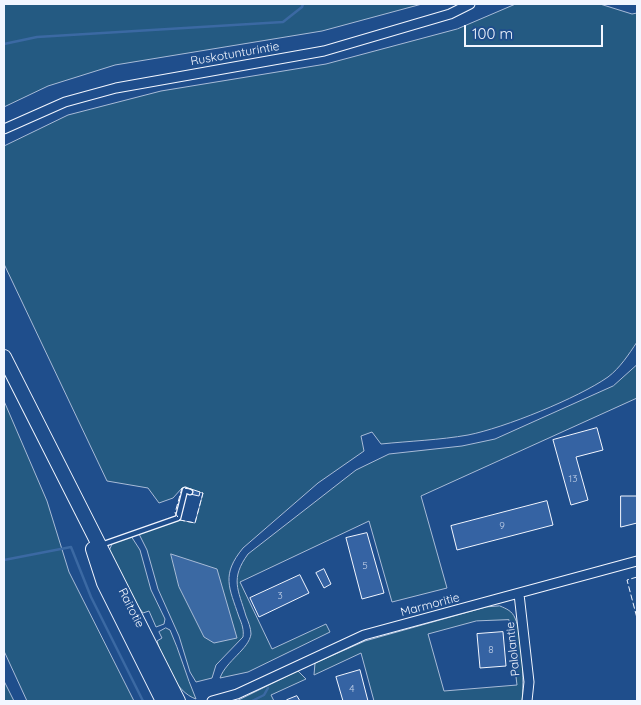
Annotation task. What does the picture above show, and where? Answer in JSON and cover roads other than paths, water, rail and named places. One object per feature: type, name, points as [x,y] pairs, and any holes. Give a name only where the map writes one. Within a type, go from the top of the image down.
[{"type":"main road","name":"Raitotie","points":[[4,356],[96,547],[178,701]]},
{"type":"main road","name":"Raitotie","points":[[96,547],[104,583],[163,701]]},
{"type":"street","name":"Ruskotunturintie","points":[[4,129],[65,102],[116,88],[324,51],[450,14],[470,4]]},
{"type":"street","name":"Marmoritie","points":[[212,701],[237,694],[364,635],[637,561]]},
{"type":"street","name":"Palolantie","points":[[520,594],[529,682],[527,701]]},
{"type":"street","name":"Marmoritie","points":[[227,701],[237,694]]},
{"type":"lane","points":[[96,547],[178,518],[185,490],[190,492]]},
{"type":"waterway","points":[[4,44],[37,37],[283,22],[302,7],[303,4]]},
{"type":"waterway","points":[[4,560],[71,547],[91,597],[143,701]]},
{"type":"waterway","points":[[252,701],[264,695],[268,688]]}]
